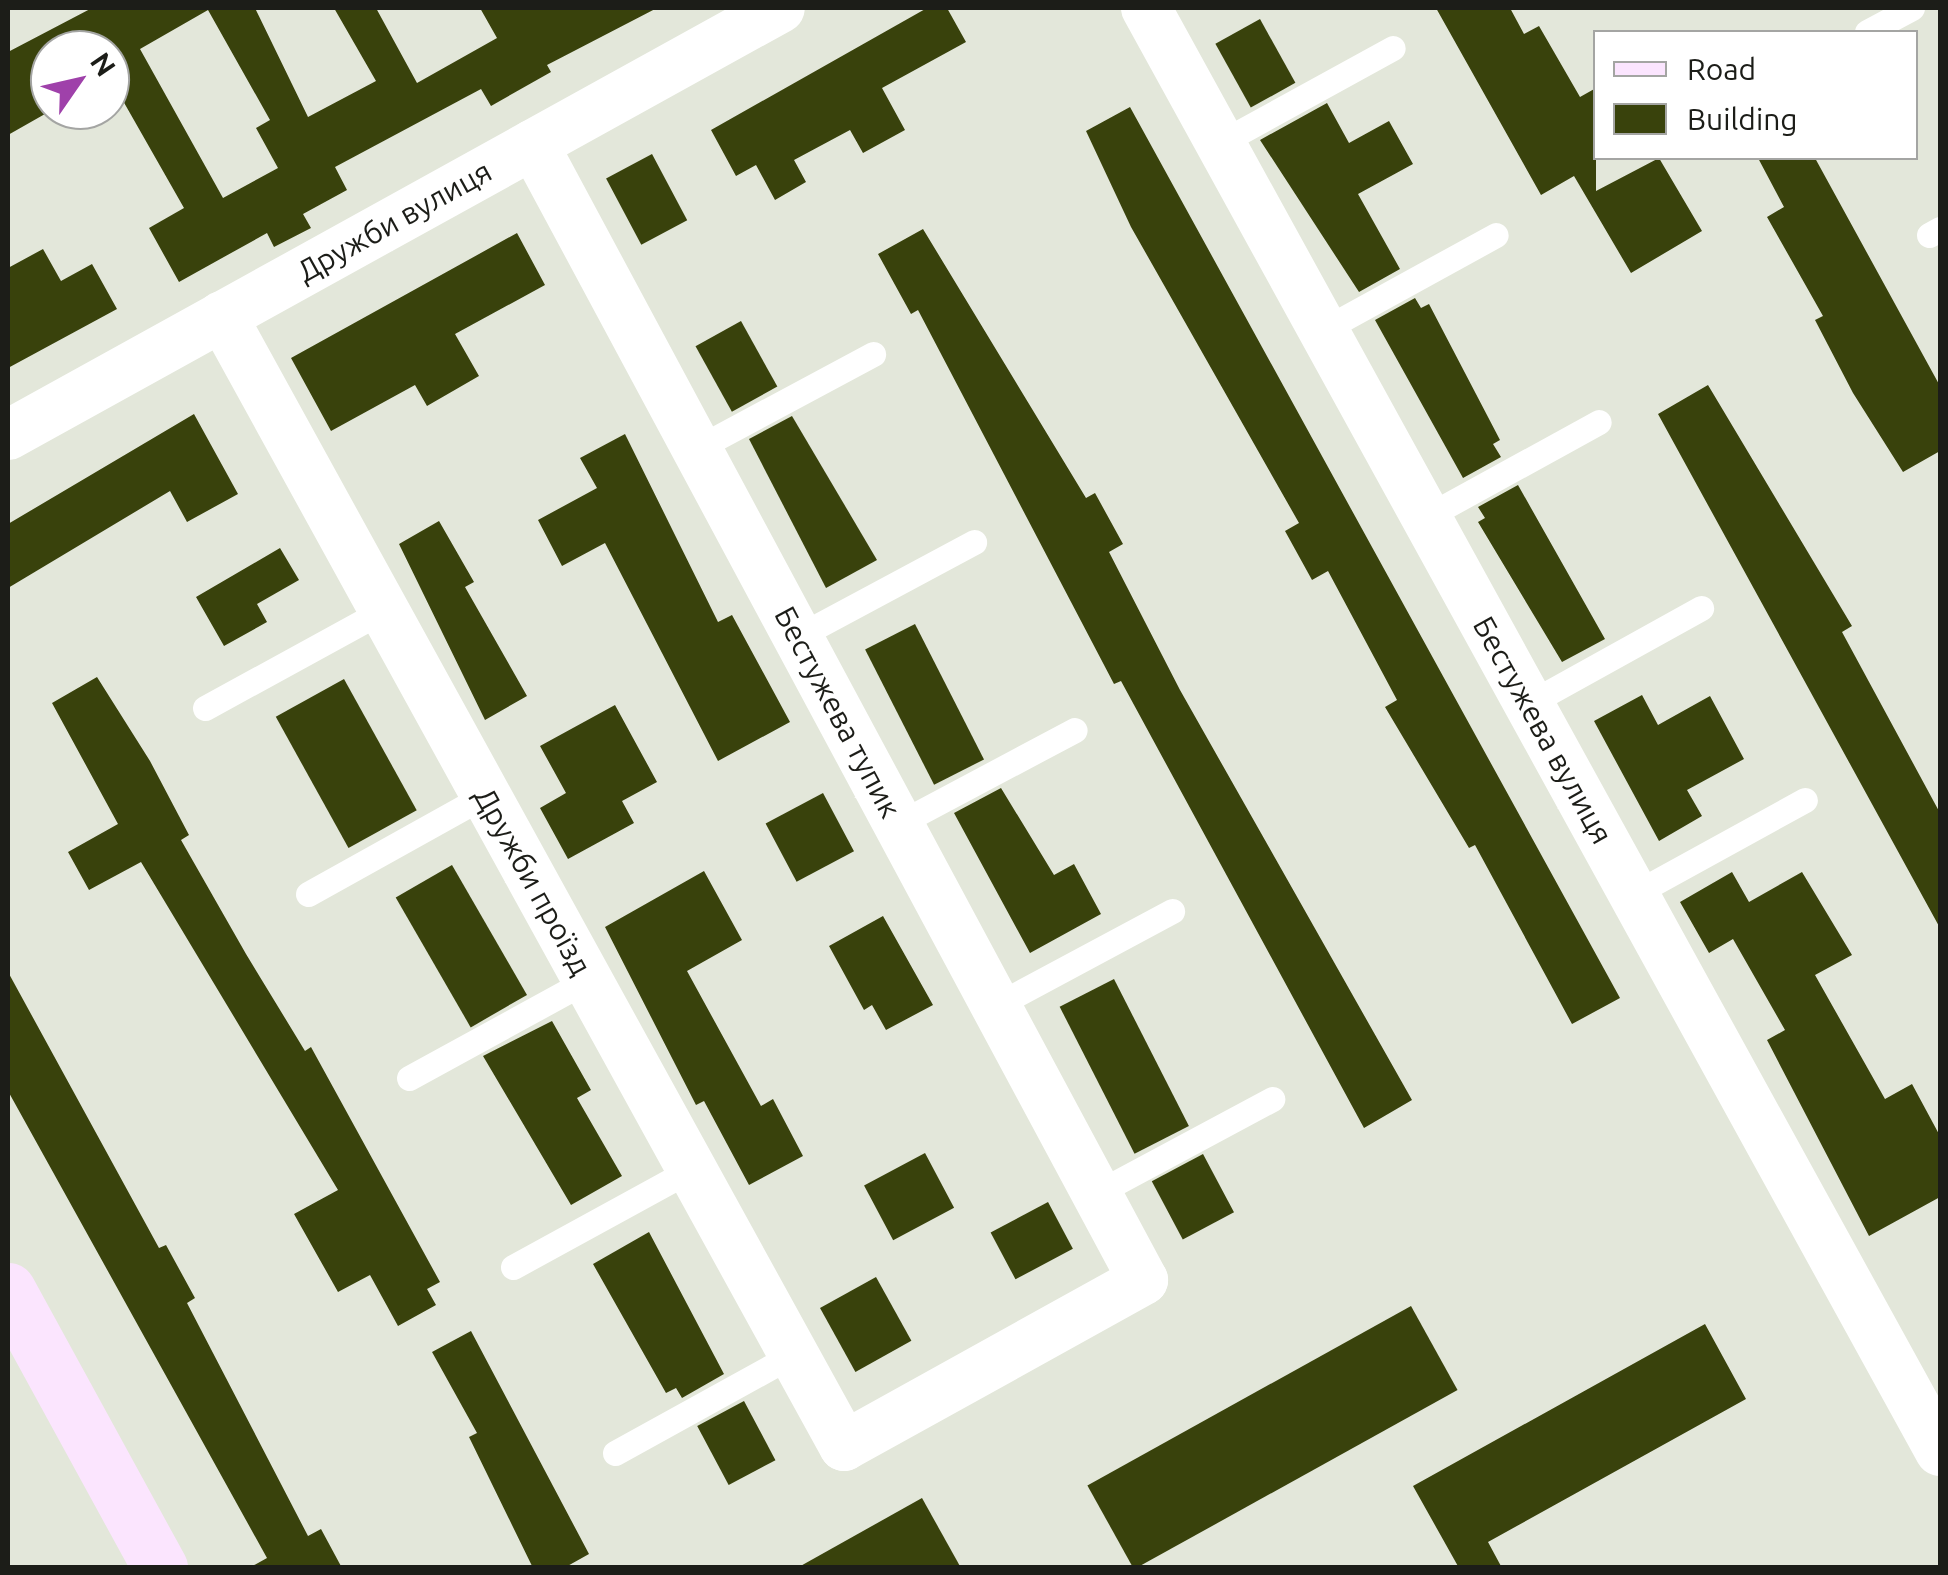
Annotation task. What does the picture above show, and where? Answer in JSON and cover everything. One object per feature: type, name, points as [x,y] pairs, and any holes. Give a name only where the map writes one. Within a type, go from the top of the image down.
[{"type":"main road","points":[[8,1290],[160,1568]]},
{"type":"street","name":"Дружби вулиця","points":[[8,435],[780,8]]},
{"type":"street","name":"Бестужева вулиця","points":[[1146,8],[1940,1452]]},
{"type":"street","name":"Бестужева тупик","points":[[533,144],[1143,1280],[844,1446]]},
{"type":"street","name":"Дружби проїзд","points":[[222,316],[844,1446]]},
{"type":"lane","points":[[1871,30],[1912,8]]},
{"type":"lane","points":[[1220,144],[1393,48]]},
{"type":"lane","points":[[1323,330],[1496,235]]},
{"type":"lane","points":[[696,449],[872,354]]},
{"type":"lane","points":[[1426,517],[1599,422]]},
{"type":"lane","points":[[797,637],[974,542]]},
{"type":"lane","points":[[1528,704],[1701,608]]},
{"type":"lane","points":[[205,708],[384,610]]},
{"type":"lane","points":[[898,824],[1074,730]]},
{"type":"lane","points":[[308,894],[486,796]]},
{"type":"lane","points":[[1634,894],[1805,800]]},
{"type":"lane","points":[[996,1006],[1172,911]]},
{"type":"lane","points":[[409,1078],[588,980]]},
{"type":"lane","points":[[1096,1194],[1272,1099]]},
{"type":"lane","points":[[513,1267],[692,1169]]},
{"type":"lane","points":[[615,1453],[794,1354]]},
{"type":"building","points":[[92,8],[255,8],[308,117],[376,81],[334,8],[376,8],[417,83],[497,38],[480,8],[657,8],[547,65],[551,72],[491,106],[481,89],[335,167],[347,190],[303,214],[311,228],[274,247],[267,233],[179,282],[149,228],[184,208],[130,113],[130,30],[50,30]],"holes":[[[208,10],[270,120],[256,128],[278,168],[223,198],[140,49]]]},
{"type":"building","points":[[927,8],[947,8],[966,42],[882,88],[905,130],[863,153],[850,130],[794,160],[806,182],[775,200],[756,165],[736,176],[711,130]]},
{"type":"building","points":[[1436,8],[1510,8],[1524,34],[1539,26],[1580,97],[1593,90],[1596,191],[1660,160],[1702,231],[1631,273],[1574,176],[1541,195]]},
{"type":"building","points":[[1260,19],[1295,83],[1251,108],[1215,44]]},
{"type":"building","points":[[30,40],[30,122],[8,135],[8,52]]},
{"type":"building","points":[[1327,103],[1349,143],[1389,121],[1413,164],[1358,194],[1400,269],[1359,292],[1260,140]]},
{"type":"building","points":[[1130,107],[1620,998],[1572,1024],[1475,845],[1469,848],[1385,707],[1397,700],[1328,571],[1312,580],[1285,531],[1299,523],[1131,227],[1086,131]]},
{"type":"building","points":[[652,154],[687,220],[641,245],[606,178]]},
{"type":"building","points":[[1759,160],[1816,160],[1940,386],[1940,451],[1903,472],[1853,393],[1815,320],[1823,316],[1767,217],[1784,207]]},
{"type":"building","points":[[923,229],[1086,498],[1095,493],[1123,544],[1109,552],[1180,690],[1412,1100],[1364,1128],[1121,681],[1114,684],[918,310],[911,314],[878,254]]},
{"type":"building","points":[[517,233],[545,285],[455,334],[479,376],[427,406],[415,385],[331,431],[291,358]]},
{"type":"building","points":[[43,249],[61,281],[92,264],[117,309],[8,368],[8,268]]},
{"type":"building","points":[[1415,298],[1421,308],[1429,304],[1500,440],[1493,444],[1501,457],[1463,478],[1375,320]]},
{"type":"building","points":[[741,321],[777,387],[732,412],[696,346]]},
{"type":"building","points":[[1708,385],[1852,626],[1842,632],[1940,813],[1940,928],[1658,414]]},
{"type":"building","points":[[194,414],[238,494],[187,522],[170,491],[8,588],[8,524]]},
{"type":"building","points":[[792,416],[877,560],[826,588],[749,439]]},
{"type":"building","points":[[625,434],[718,622],[732,615],[790,722],[718,761],[605,543],[562,566],[538,520],[597,488],[580,458]]},
{"type":"building","points":[[1518,485],[1605,639],[1562,662],[1478,522],[1485,518],[1478,507]]},
{"type":"building","points":[[439,521],[474,582],[465,587],[527,696],[485,720],[399,544]]},
{"type":"building","points":[[280,548],[299,580],[257,604],[267,622],[224,646],[196,597]]},
{"type":"building","points":[[915,624],[984,759],[934,785],[865,649]]},
{"type":"building","points":[[97,677],[150,761],[189,835],[181,840],[305,1051],[311,1047],[440,1282],[427,1289],[436,1305],[398,1326],[370,1275],[338,1292],[294,1214],[338,1190],[141,862],[89,890],[68,852],[118,824],[52,703]]},
{"type":"building","points":[[344,679],[417,810],[349,848],[276,717]]},
{"type":"building","points":[[1642,695],[1658,725],[1710,696],[1744,759],[1687,790],[1702,816],[1659,841],[1594,721]]},
{"type":"building","points":[[615,705],[657,782],[622,801],[634,823],[568,859],[540,808],[566,793],[540,746]]},
{"type":"building","points":[[1001,788],[1054,875],[1074,864],[1101,914],[1030,953],[954,813]]},
{"type":"building","points":[[823,793],[854,851],[797,882],[766,824]]},
{"type":"building","points":[[452,865],[527,995],[471,1027],[396,898]]},
{"type":"building","points":[[704,871],[742,940],[687,971],[761,1106],[773,1099],[803,1156],[749,1185],[704,1101],[696,1105],[605,927]]},
{"type":"building","points":[[1732,872],[1749,902],[1802,872],[1852,955],[1815,975],[1885,1099],[1912,1084],[1940,1136],[1940,1197],[1869,1236],[1767,1040],[1785,1030],[1733,939],[1709,953],[1680,902]]},
{"type":"building","points":[[883,916],[933,1005],[886,1030],[872,1005],[864,1010],[829,946]]},
{"type":"building","points":[[8,972],[159,1248],[166,1245],[195,1298],[187,1303],[308,1536],[321,1529],[342,1568],[249,1568],[267,1558],[8,1091]]},
{"type":"building","points":[[1114,979],[1189,1126],[1135,1154],[1060,1007]]},
{"type":"building","points":[[552,1021],[591,1090],[577,1098],[622,1176],[571,1205],[483,1056]]},
{"type":"building","points":[[925,1153],[954,1208],[893,1240],[864,1185]]},
{"type":"building","points":[[1203,1154],[1234,1212],[1183,1240],[1152,1181]]},
{"type":"building","points":[[1048,1202],[1073,1249],[1015,1279],[991,1233]]},
{"type":"building","points":[[649,1232],[724,1374],[682,1398],[676,1388],[666,1393],[593,1264]]},
{"type":"building","points":[[876,1277],[911,1341],[855,1372],[820,1308]]},
{"type":"building","points":[[1411,1306],[1458,1390],[1136,1568],[1087,1485]]},
{"type":"building","points":[[1705,1324],[1746,1399],[1488,1542],[1502,1568],[1459,1568],[1413,1486]]},
{"type":"building","points":[[471,1331],[589,1554],[564,1568],[533,1568],[469,1437],[477,1433],[432,1352]]},
{"type":"building","points":[[744,1401],[775,1460],[729,1485],[697,1426]]},
{"type":"building","points":[[922,1498],[961,1568],[797,1568]]}]
